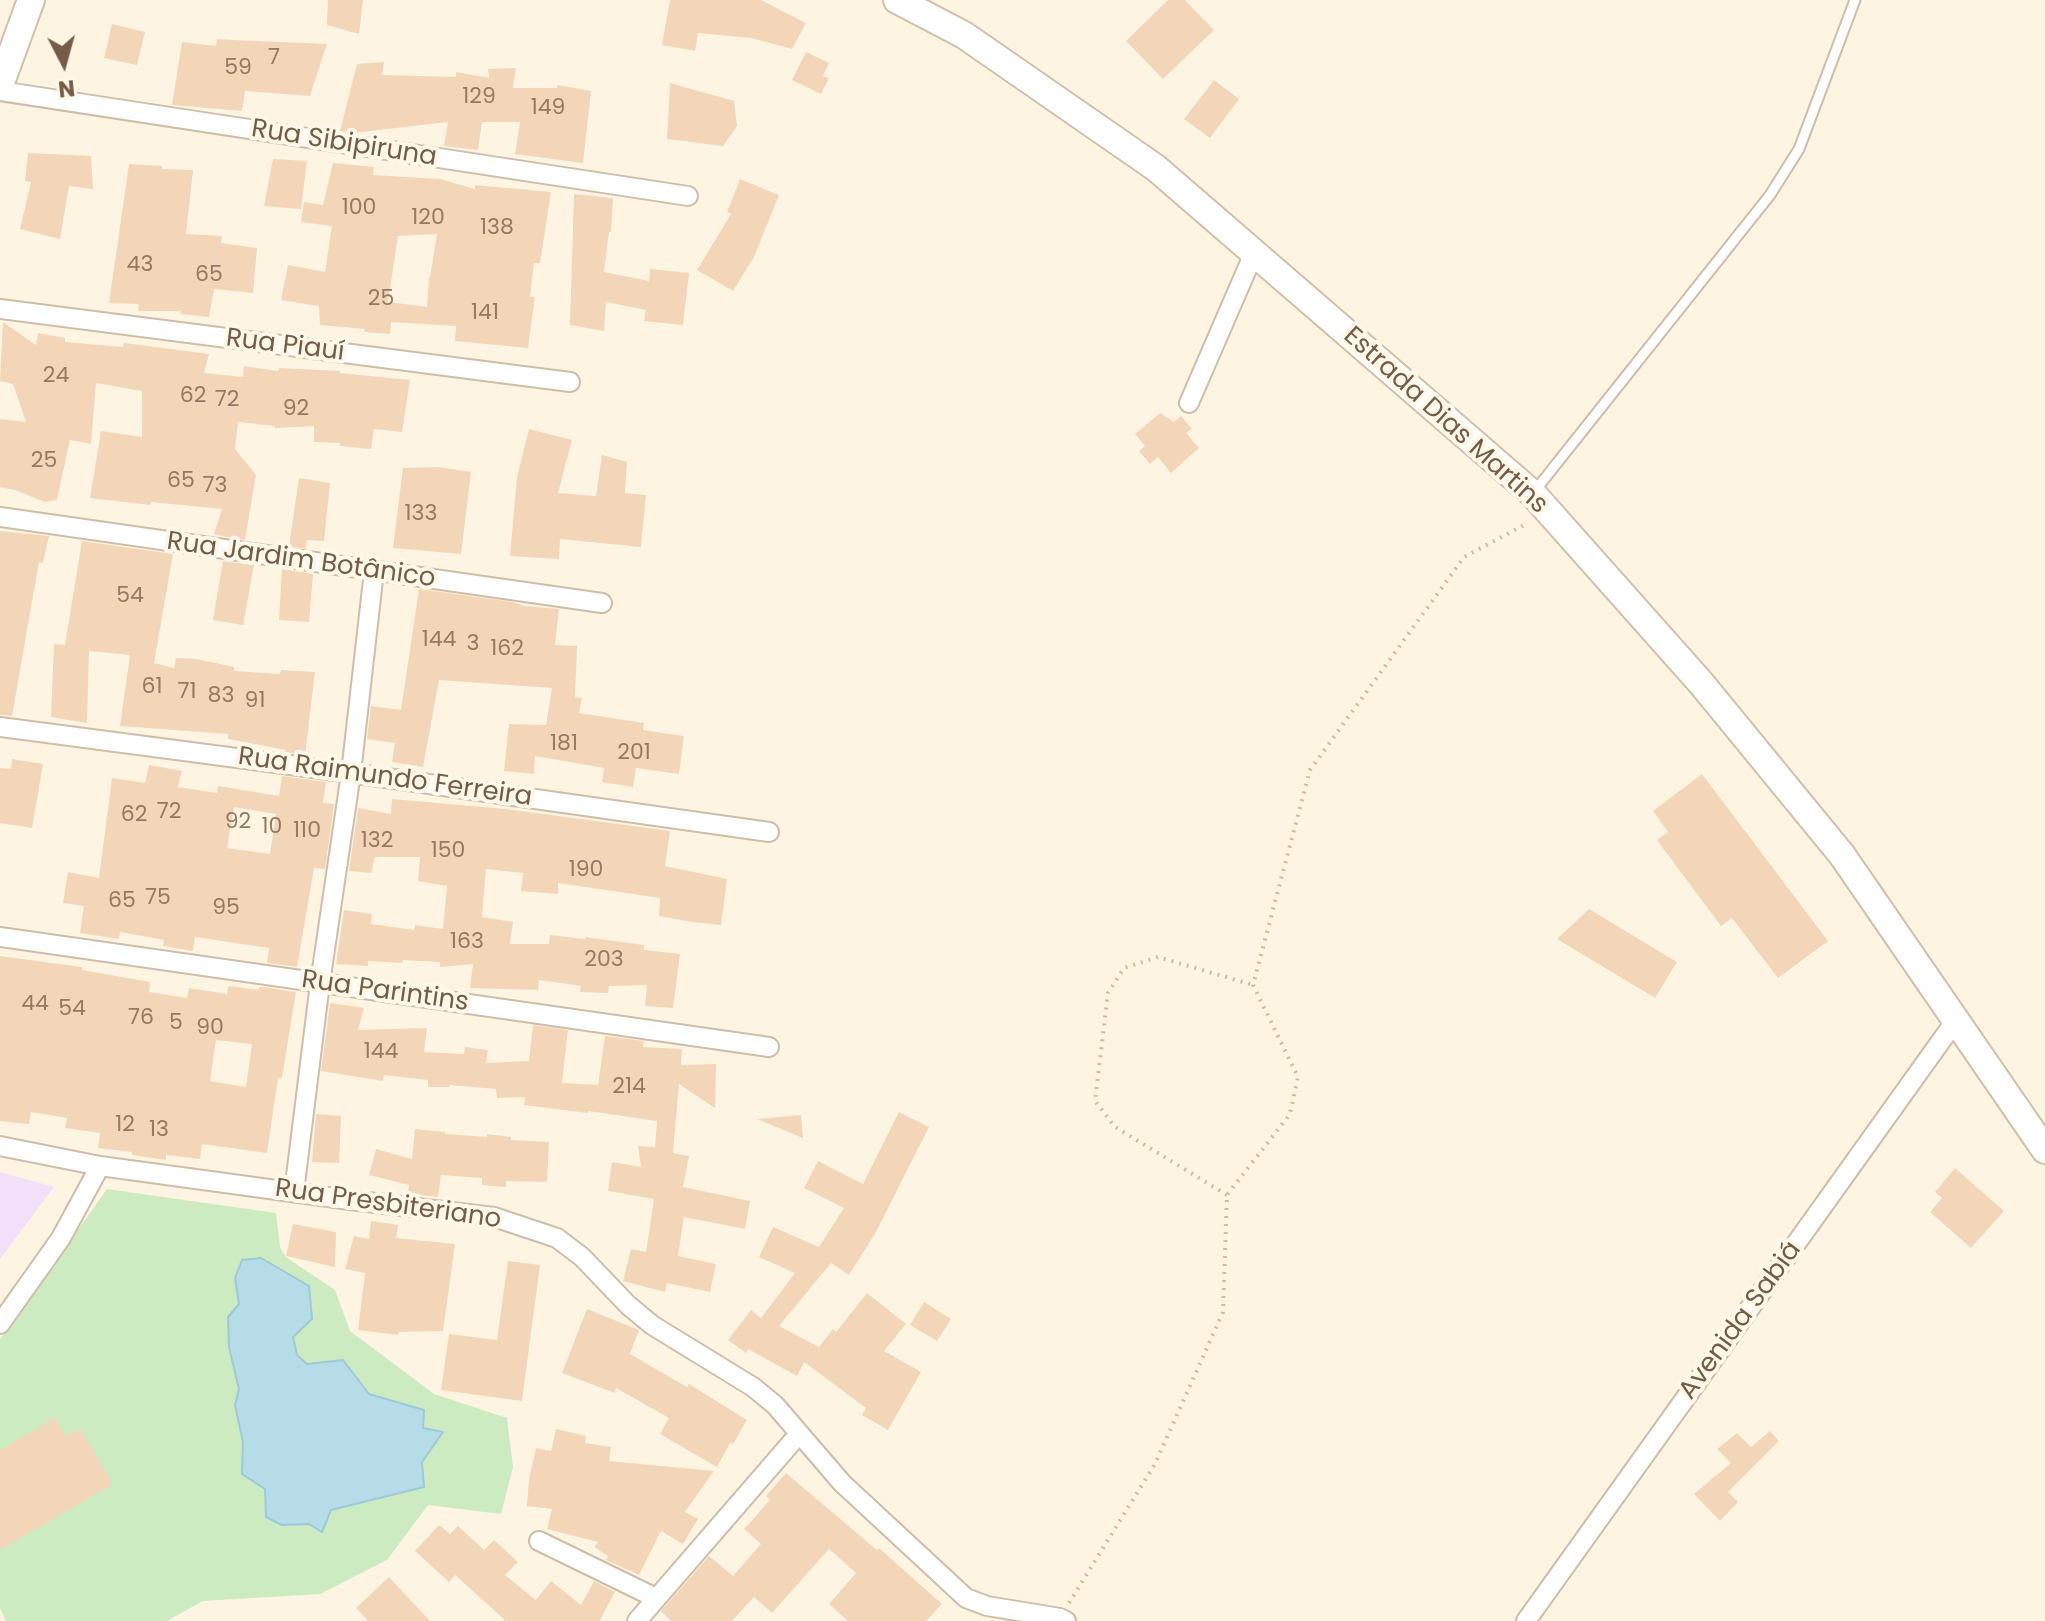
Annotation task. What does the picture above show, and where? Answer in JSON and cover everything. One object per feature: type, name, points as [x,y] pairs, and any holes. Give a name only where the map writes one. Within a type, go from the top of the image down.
[{"type":"street","points":[[0,88],[31,0]]},
{"type":"street","name":"Estrada Dias Martins","points":[[897,0],[964,35],[1156,168],[1540,503],[1701,683],[1842,855],[2045,1150]]},
{"type":"street","name":"Rua Sibipiruna","points":[[0,88],[688,196]]},
{"type":"street","points":[[1189,403],[1254,253]]},
{"type":"street","name":"Rua Piauí","points":[[0,309],[570,382]]},
{"type":"street","name":"Rua Jardim Botânico","points":[[0,517],[602,603]]},
{"type":"street","points":[[294,1192],[320,983],[351,773],[374,571]]},
{"type":"street","name":"Rua Raimundo Ferreira","points":[[0,727],[769,832]]},
{"type":"street","name":"Rua Parintins","points":[[0,937],[769,1047]]},
{"type":"street","name":"Avenida Sabiá","points":[[1526,1621],[1956,1020]]},
{"type":"street","name":"Rua Presbiteriano","points":[[0,1146],[100,1166],[494,1217],[557,1238],[582,1257],[652,1325],[753,1387],[775,1405],[842,1483],[966,1598],[987,1606],[1063,1619]]},
{"type":"street","points":[[0,1324],[61,1238],[100,1166]]},
{"type":"street","points":[[637,1621],[799,1434]]},
{"type":"street","points":[[539,1541],[656,1598]]},
{"type":"lane","points":[[1540,503],[1799,149],[1855,0]]},
{"type":"path","points":[[1063,1619],[1155,1464],[1223,1312],[1227,1195],[1290,1114],[1298,1077],[1253,985],[1310,770],[1464,557],[1540,503]]},
{"type":"path","points":[[1227,1195],[1115,1127],[1095,1101],[1108,993],[1124,968],[1158,957],[1253,985]]},
{"type":"shaded area","points":[[0,1172],[54,1187],[0,1259]]},
{"type":"green space","points":[[107,1189],[276,1213],[280,1247],[286,1257],[335,1290],[350,1331],[434,1394],[507,1418],[513,1467],[501,1514],[428,1505],[387,1560],[320,1594],[203,1601],[167,1621],[6,1621],[0,1608],[0,1339]]},
{"type":"water","points":[[261,1258],[309,1286],[312,1319],[293,1337],[297,1355],[307,1364],[343,1360],[369,1394],[424,1410],[423,1428],[443,1432],[422,1462],[424,1487],[331,1510],[322,1532],[309,1524],[282,1525],[266,1517],[265,1489],[242,1474],[243,1442],[235,1405],[239,1389],[229,1347],[228,1317],[239,1304],[235,1278],[242,1260]]},
{"type":"building","points":[[328,0],[363,0],[359,34],[327,25]]},
{"type":"building","points":[[670,0],[761,0],[806,23],[792,49],[751,38],[698,33],[695,51],[662,45]]},
{"type":"building","points":[[1168,0],[1185,0],[1214,30],[1163,79],[1126,41]]},
{"type":"building","points":[[112,24],[145,32],[137,65],[104,58]]},
{"type":"building","points":[[217,39],[327,44],[310,96],[245,91],[242,111],[172,105],[182,42],[216,46]]},
{"type":"building","points":[[806,52],[829,63],[823,76],[829,78],[821,94],[792,80]]},
{"type":"building","points":[[384,62],[382,75],[456,77],[456,72],[489,78],[488,69],[516,68],[513,88],[557,88],[558,85],[591,91],[583,163],[515,154],[520,122],[482,122],[478,150],[444,146],[448,122],[353,133],[340,131],[357,64]]},
{"type":"building","points":[[1214,80],[1239,99],[1210,138],[1184,119]]},
{"type":"building","points":[[670,83],[734,101],[737,126],[723,146],[667,139]]},
{"type":"building","points":[[28,153],[91,156],[93,189],[69,186],[60,239],[20,229],[31,182],[25,181]]},
{"type":"building","points":[[273,159],[307,161],[301,209],[264,206]]},
{"type":"building","points":[[333,163],[374,167],[373,175],[440,179],[475,189],[475,185],[551,192],[540,263],[534,263],[530,297],[535,297],[528,348],[455,341],[456,326],[391,322],[390,334],[320,325],[319,306],[281,300],[288,265],[325,272],[332,226],[301,222],[304,202],[323,205]],"holes":[[[437,234],[427,307],[388,302],[398,236]]]},
{"type":"building","points":[[129,164],[193,170],[186,234],[222,236],[221,243],[257,248],[253,293],[214,289],[209,317],[180,314],[181,311],[138,311],[139,304],[109,303]]},
{"type":"building","points":[[740,179],[779,195],[754,257],[733,291],[697,270],[731,214],[727,212]]},
{"type":"building","points":[[574,194],[613,198],[604,272],[649,281],[650,269],[689,273],[683,325],[644,321],[646,310],[606,302],[604,331],[570,325]]},
{"type":"building","points":[[3,322],[36,345],[38,333],[65,338],[65,342],[123,347],[124,343],[209,354],[204,373],[243,377],[244,366],[278,371],[279,368],[340,371],[410,380],[402,432],[374,429],[371,449],[314,442],[314,426],[275,428],[238,422],[235,449],[256,475],[245,540],[214,534],[222,509],[90,498],[101,431],[142,437],[142,391],[96,383],[91,444],[70,440],[57,500],[45,502],[0,487],[0,419],[26,422],[13,384],[0,381]]},
{"type":"building","points":[[1160,413],[1174,422],[1181,416],[1192,429],[1186,433],[1199,448],[1171,473],[1158,457],[1150,464],[1139,451],[1145,446],[1135,434]]},
{"type":"building","points":[[529,429],[572,440],[558,493],[596,496],[602,455],[627,462],[625,493],[646,495],[641,547],[560,539],[559,559],[510,556],[517,477]]},
{"type":"building","points":[[438,467],[471,472],[461,554],[393,548],[403,468]]},
{"type":"building","points":[[299,478],[330,483],[324,541],[307,540],[306,549],[289,546]]},
{"type":"building","points":[[0,531],[49,536],[43,563],[39,562],[12,716],[0,715]]},
{"type":"building","points":[[82,541],[173,554],[154,663],[174,668],[176,658],[197,659],[234,667],[234,671],[280,674],[281,670],[315,672],[305,755],[228,739],[228,734],[120,726],[130,655],[89,651],[87,723],[51,717],[54,644],[65,645]]},
{"type":"building","points":[[223,561],[254,565],[243,625],[213,620]]},
{"type":"building","points":[[282,569],[313,574],[309,622],[279,620]]},
{"type":"building","points":[[419,589],[559,609],[555,645],[577,646],[575,697],[582,698],[579,713],[644,723],[643,730],[684,736],[679,774],[636,768],[633,787],[602,782],[604,768],[535,756],[534,774],[504,771],[509,724],[546,725],[552,688],[439,680],[423,767],[392,762],[395,743],[367,739],[371,706],[401,710]]},
{"type":"building","points":[[12,759],[43,764],[32,828],[0,823],[0,768],[11,769]]},
{"type":"building","points":[[149,765],[182,771],[178,787],[217,793],[218,786],[279,796],[282,776],[326,782],[323,803],[334,804],[325,869],[314,868],[297,967],[267,963],[269,948],[195,937],[193,951],[163,946],[164,940],[120,932],[119,939],[80,933],[84,906],[63,903],[68,872],[99,878],[112,778],[145,783]],"holes":[[[234,807],[276,814],[270,854],[227,848]]]},
{"type":"building","points":[[1702,774],[1828,941],[1778,978],[1732,918],[1721,926],[1657,840],[1668,832],[1653,811]]},
{"type":"building","points":[[392,799],[506,809],[670,831],[665,866],[727,879],[721,925],[659,916],[660,898],[558,883],[558,894],[521,891],[523,873],[486,869],[482,917],[513,922],[510,944],[549,944],[550,935],[585,937],[644,945],[644,950],[680,954],[673,1008],[645,1006],[647,985],[609,986],[608,993],[580,992],[581,986],[539,980],[538,990],[470,988],[473,964],[440,967],[440,962],[403,960],[402,963],[368,961],[368,966],[336,964],[344,910],[372,914],[371,924],[414,930],[415,925],[443,929],[447,886],[418,881],[420,857],[375,857],[371,873],[349,871],[358,808],[391,814]]},
{"type":"building","points":[[1589,909],[1677,962],[1655,998],[1557,939]]},
{"type":"building","points":[[0,956],[82,967],[82,970],[150,982],[149,992],[187,998],[189,988],[227,994],[228,986],[296,992],[282,1078],[278,1078],[267,1153],[202,1144],[200,1159],[166,1155],[166,1160],[98,1148],[100,1133],[65,1128],[67,1118],[31,1112],[29,1124],[0,1121]],"holes":[[[216,1040],[252,1044],[246,1087],[210,1081]]]},
{"type":"building","points":[[330,1003],[364,1008],[358,1030],[427,1028],[424,1052],[464,1054],[465,1047],[488,1050],[486,1063],[529,1061],[533,1025],[568,1030],[562,1083],[598,1085],[605,1036],[644,1041],[643,1047],[682,1049],[681,1065],[716,1064],[715,1108],[679,1084],[673,1153],[689,1156],[683,1187],[750,1201],[745,1229],[684,1217],[678,1256],[716,1264],[710,1292],[667,1283],[665,1292],[623,1281],[631,1249],[646,1252],[654,1199],[608,1191],[612,1162],[641,1167],[638,1146],[655,1147],[657,1121],[524,1105],[525,1097],[497,1098],[496,1089],[450,1085],[428,1087],[428,1080],[384,1075],[383,1081],[321,1071]]},
{"type":"building","points":[[899,1112],[929,1127],[876,1232],[849,1275],[831,1263],[779,1326],[819,1347],[833,1329],[836,1332],[867,1293],[906,1324],[884,1351],[921,1372],[888,1430],[862,1415],[866,1408],[804,1362],[797,1376],[748,1349],[746,1353],[728,1340],[751,1310],[761,1318],[795,1273],[759,1257],[773,1227],[819,1247],[844,1208],[804,1188],[818,1161],[863,1184]]},
{"type":"building","points":[[316,1114],[341,1116],[339,1163],[312,1162]]},
{"type":"building","points":[[801,1115],[803,1138],[757,1119]]},
{"type":"building","points":[[415,1129],[549,1142],[547,1182],[506,1181],[506,1187],[482,1185],[482,1178],[441,1175],[438,1197],[408,1193],[409,1185],[369,1175],[376,1149],[412,1159]]},
{"type":"building","points":[[1955,1168],[2004,1211],[1971,1248],[1930,1212],[1942,1198],[1935,1192]]},
{"type":"building","points":[[371,1221],[398,1225],[396,1238],[455,1244],[443,1331],[399,1332],[398,1335],[358,1330],[365,1273],[345,1269],[354,1236],[369,1239]]},
{"type":"building","points":[[293,1224],[336,1232],[335,1267],[286,1256]]},
{"type":"building","points":[[508,1261],[540,1265],[522,1401],[441,1390],[449,1334],[497,1340]]},
{"type":"building","points":[[924,1302],[951,1319],[937,1341],[910,1325]]},
{"type":"building","points":[[587,1309],[639,1330],[630,1354],[687,1387],[689,1384],[747,1420],[717,1467],[660,1434],[669,1418],[616,1388],[615,1393],[562,1373]]},
{"type":"building","points":[[55,1418],[66,1437],[80,1429],[113,1484],[0,1550],[0,1450]]},
{"type":"building","points":[[556,1429],[586,1436],[585,1443],[611,1447],[609,1461],[714,1471],[685,1512],[698,1519],[683,1544],[661,1531],[639,1575],[606,1560],[608,1556],[594,1547],[598,1542],[547,1529],[552,1509],[527,1506],[529,1479],[536,1448],[551,1451]]},
{"type":"building","points":[[1770,1431],[1779,1441],[1728,1492],[1738,1502],[1720,1521],[1694,1494],[1731,1463],[1717,1449],[1737,1433],[1751,1447]]},
{"type":"building","points":[[786,1473],[942,1604],[926,1621],[848,1621],[829,1604],[856,1573],[829,1549],[772,1613],[754,1597],[732,1621],[671,1621],[661,1611],[709,1556],[733,1576],[761,1544],[744,1529],[770,1500],[766,1496]]},
{"type":"building","points":[[439,1525],[450,1534],[458,1526],[484,1550],[494,1540],[518,1562],[505,1575],[536,1600],[551,1581],[581,1605],[594,1581],[615,1592],[601,1621],[506,1621],[455,1575],[449,1582],[415,1551]]},
{"type":"building","points":[[389,1577],[430,1621],[368,1621],[356,1608]]}]
